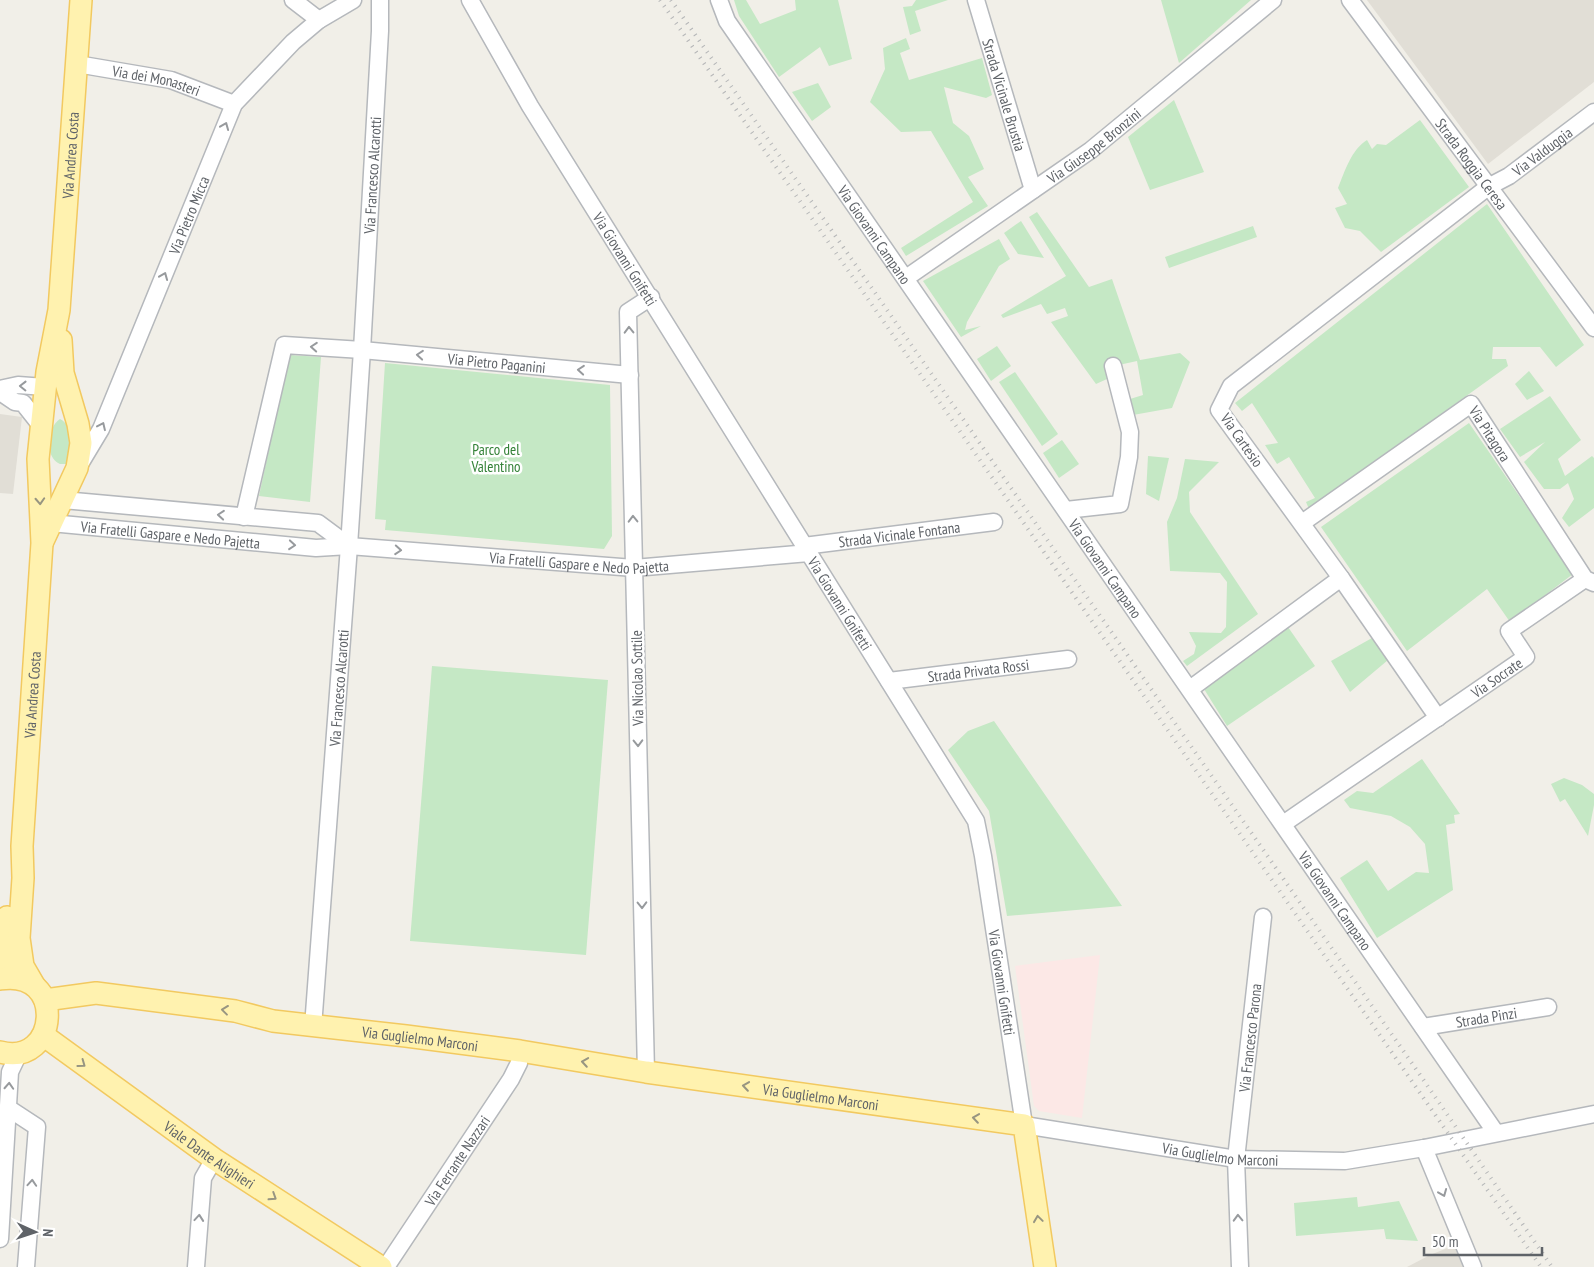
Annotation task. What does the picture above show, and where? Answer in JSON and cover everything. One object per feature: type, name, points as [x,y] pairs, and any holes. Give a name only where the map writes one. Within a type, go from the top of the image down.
[{"type":"main road","name":"Via Andrea Costa","points":[[39,993],[23,966],[19,938],[23,878],[22,846],[42,543],[38,460],[47,372],[59,310],[81,0]]},
{"type":"main road","name":"Via Andrea Costa","points":[[42,543],[77,468],[81,443],[80,433],[63,373],[59,310]]},
{"type":"main road","points":[[42,423],[72,406],[53,388],[45,388]]},
{"type":"main road","points":[[38,460],[46,470],[57,474],[65,474],[77,468]]},
{"type":"main road","name":"Via Andrea Costa","points":[[0,978],[6,936],[10,877],[22,846]]},
{"type":"main road","points":[[0,978],[21,979],[39,993],[48,1018],[43,1035],[30,1049],[9,1052]]},
{"type":"main road","name":"Via Guglielmo Marconi","points":[[39,993],[96,993],[235,1011],[273,1021],[314,1027],[406,1036],[520,1051],[646,1072],[1024,1125]]},
{"type":"main road","name":"Viale Dante Alighieri","points":[[43,1035],[214,1159],[381,1267]]},
{"type":"main road","name":"Via Giovanni Gnifetti","points":[[1024,1125],[1045,1267]]},
{"type":"street","points":[[293,0],[319,20]]},
{"type":"street","name":"Via Pietro Micca","points":[[77,468],[101,429],[234,104],[292,42],[319,20],[353,0]]},
{"type":"street","name":"Via Francesco Alcarotti","points":[[314,1027],[362,350],[380,31],[380,0]]},
{"type":"street","name":"Via Giovanni Gnifetti","points":[[470,0],[530,106],[976,820],[1024,1125]]},
{"type":"street","name":"Via Giovanni Campano","points":[[719,0],[727,21],[1496,1133]]},
{"type":"street","name":"Strada Vicinale Brustia","points":[[976,0],[1033,190]]},
{"type":"street","name":"Via Giuseppe Bronzini","points":[[906,278],[1091,150],[1273,0]]},
{"type":"street","name":"Strada Roggia Ceresa","points":[[1350,0],[1594,328]]},
{"type":"street","name":"Via dei Monasteri","points":[[77,64],[171,80],[234,104]]},
{"type":"street","name":"Via Valduggia","points":[[1488,187],[1509,176],[1594,112]]},
{"type":"street","name":"Via Cartesio","points":[[1342,578],[1219,410],[1231,386],[1488,187]]},
{"type":"street","name":"Via Nicolao Sottile","points":[[646,1072],[628,312],[651,297]]},
{"type":"street","points":[[244,517],[284,345],[362,350]]},
{"type":"street","name":"Via Pietro Paganini","points":[[362,350],[630,375]]},
{"type":"street","points":[[1066,510],[1120,504],[1129,457],[1130,432],[1113,366]]},
{"type":"street","points":[[0,391],[18,386],[45,388]]},
{"type":"street","points":[[0,391],[15,402],[23,403],[42,423]]},
{"type":"street","name":"Via Pitagora","points":[[1302,523],[1471,404],[1590,581]]},
{"type":"street","name":"Via Fratelli Gaspare e Nedo Pajetta","points":[[63,500],[318,523],[349,546]]},
{"type":"street","name":"Strada Vicinale Fontana","points":[[806,549],[994,522]]},
{"type":"street","name":"Via Fratelli Gaspare e Nedo Pajetta","points":[[51,523],[316,548],[349,546],[634,568],[806,549]]},
{"type":"street","points":[[1190,689],[1342,578],[1438,718]]},
{"type":"street","name":"Via Socrate","points":[[1283,824],[1526,657],[1509,632],[1590,581]]},
{"type":"street","name":"Strada Privata Rossi","points":[[889,681],[1068,659]]},
{"type":"street","name":"Via Francesco Parona","points":[[1240,1267],[1236,1159],[1263,917]]},
{"type":"street","name":"Strada Pinzi","points":[[1423,1027],[1548,1007]]},
{"type":"street","name":"Via Ferrante Nazzari","points":[[386,1267],[510,1079],[519,1063],[520,1051]]},
{"type":"street","points":[[0,1240],[10,1072],[9,1052]]},
{"type":"street","points":[[8,1108],[37,1127],[26,1267]]},
{"type":"street","name":"Via Guglielmo Marconi","points":[[1024,1125],[1236,1159],[1345,1161],[1424,1148],[1594,1114]]},
{"type":"street","points":[[1424,1148],[1473,1267]]},
{"type":"street","points":[[196,1267],[203,1178],[214,1159]]},
{"type":"shaded area","points":[[1367,0],[1594,0],[1594,82],[1488,164]]},
{"type":"shaded area","points":[[0,414],[22,417],[13,494],[0,493]]},
{"type":"shaded area","points":[[1100,955],[1082,1118],[1039,1111],[1034,1106],[1015,966]]},
{"type":"shaded area","points":[[1455,1245],[1463,1267],[1407,1267],[1430,1255]]},
{"type":"green space","points":[[734,0],[746,0],[760,24],[796,10],[795,0],[838,0],[852,59],[829,66],[820,47],[779,77],[739,16]]},
{"type":"green space","points":[[916,0],[948,0],[915,11],[921,31],[910,35],[903,7],[912,6]]},
{"type":"green space","points":[[1161,0],[1251,0],[1179,63]]},
{"type":"green space","points":[[906,38],[910,49],[900,53],[909,80],[982,58],[992,95],[986,98],[944,87],[953,123],[969,136],[984,169],[968,177],[988,206],[906,256],[901,248],[973,202],[931,131],[901,132],[870,102],[885,69],[883,48]]},
{"type":"green space","points":[[818,83],[831,107],[812,121],[792,92]]},
{"type":"green space","points":[[1174,100],[1204,172],[1150,190],[1128,137]]},
{"type":"green space","points":[[1420,120],[1469,187],[1381,252],[1360,231],[1345,228],[1335,208],[1347,204],[1338,188],[1349,161],[1361,144],[1367,140],[1372,149],[1377,144],[1386,145]]},
{"type":"green space","points":[[1487,204],[1584,345],[1556,367],[1540,347],[1493,347],[1492,359],[1506,359],[1508,366],[1309,509],[1306,502],[1315,498],[1289,457],[1277,464],[1265,445],[1278,443],[1252,403],[1242,411],[1235,403]]},
{"type":"green space","points":[[1037,212],[1089,287],[1112,279],[1140,360],[1180,353],[1190,362],[1172,408],[1133,415],[1130,399],[1143,395],[1137,361],[1105,368],[1107,379],[1096,384],[1051,322],[1068,316],[1065,308],[1047,314],[1041,304],[1003,318],[1001,315],[1066,276],[1029,217]]},
{"type":"green space","points":[[1021,221],[1044,258],[1018,254],[1004,233]]},
{"type":"green space","points":[[1253,226],[1257,237],[1169,268],[1165,257]]},
{"type":"green space","points":[[999,239],[1010,259],[999,266],[967,322],[965,330],[981,326],[961,337],[923,281]]},
{"type":"green space","points":[[997,346],[1011,366],[991,381],[977,359]]},
{"type":"green space","points":[[289,355],[321,357],[310,502],[259,496]]},
{"type":"green space","name":"Parco del Valentino","points":[[385,363],[610,385],[612,536],[604,549],[385,530],[386,520],[375,519]]},
{"type":"green space","points":[[1529,371],[1544,391],[1527,400],[1515,384]]},
{"type":"green space","points":[[1015,372],[1058,434],[1042,446],[999,382]]},
{"type":"green space","points":[[1550,396],[1581,440],[1558,459],[1565,476],[1592,456],[1594,458],[1594,508],[1569,527],[1562,518],[1574,499],[1568,483],[1560,489],[1544,489],[1524,462],[1545,442],[1520,457],[1500,429]]},
{"type":"green space","points":[[60,419],[65,422],[71,437],[70,461],[66,464],[60,464],[51,455],[49,442],[52,428]]},
{"type":"green space","points":[[1469,423],[1573,574],[1510,622],[1487,589],[1407,651],[1321,527]]},
{"type":"green space","points":[[1062,440],[1079,464],[1059,478],[1043,453]]},
{"type":"green space","points":[[1148,456],[1169,458],[1159,501],[1146,494]]},
{"type":"green space","points":[[1185,459],[1219,462],[1189,492],[1190,512],[1258,614],[1187,666],[1183,661],[1194,654],[1196,646],[1189,632],[1221,633],[1226,627],[1227,582],[1220,573],[1170,571],[1167,522],[1177,498]]},
{"type":"green space","points":[[1288,627],[1315,666],[1227,726],[1204,689]]},
{"type":"green space","points":[[1372,638],[1388,660],[1350,692],[1331,661]]},
{"type":"green space","points":[[432,666],[608,680],[586,955],[410,941]]},
{"type":"green space","points":[[994,721],[1122,906],[1007,916],[989,811],[948,750],[968,731]]},
{"type":"green space","points":[[1422,759],[1460,814],[1454,815],[1455,823],[1446,825],[1453,890],[1377,938],[1340,878],[1367,860],[1388,891],[1416,872],[1429,873],[1425,844],[1410,827],[1391,816],[1350,808],[1344,800],[1357,791],[1373,793]]},
{"type":"green space","points":[[1564,778],[1582,785],[1594,794],[1594,805],[1588,836],[1565,799],[1560,802],[1551,784]]},
{"type":"green space","points":[[1357,1197],[1358,1207],[1399,1201],[1418,1241],[1386,1239],[1384,1229],[1296,1236],[1294,1203]]},
{"type":"railway","points":[[660,0],[1541,1267]]},
{"type":"railway","points":[[671,0],[1552,1267]]}]
